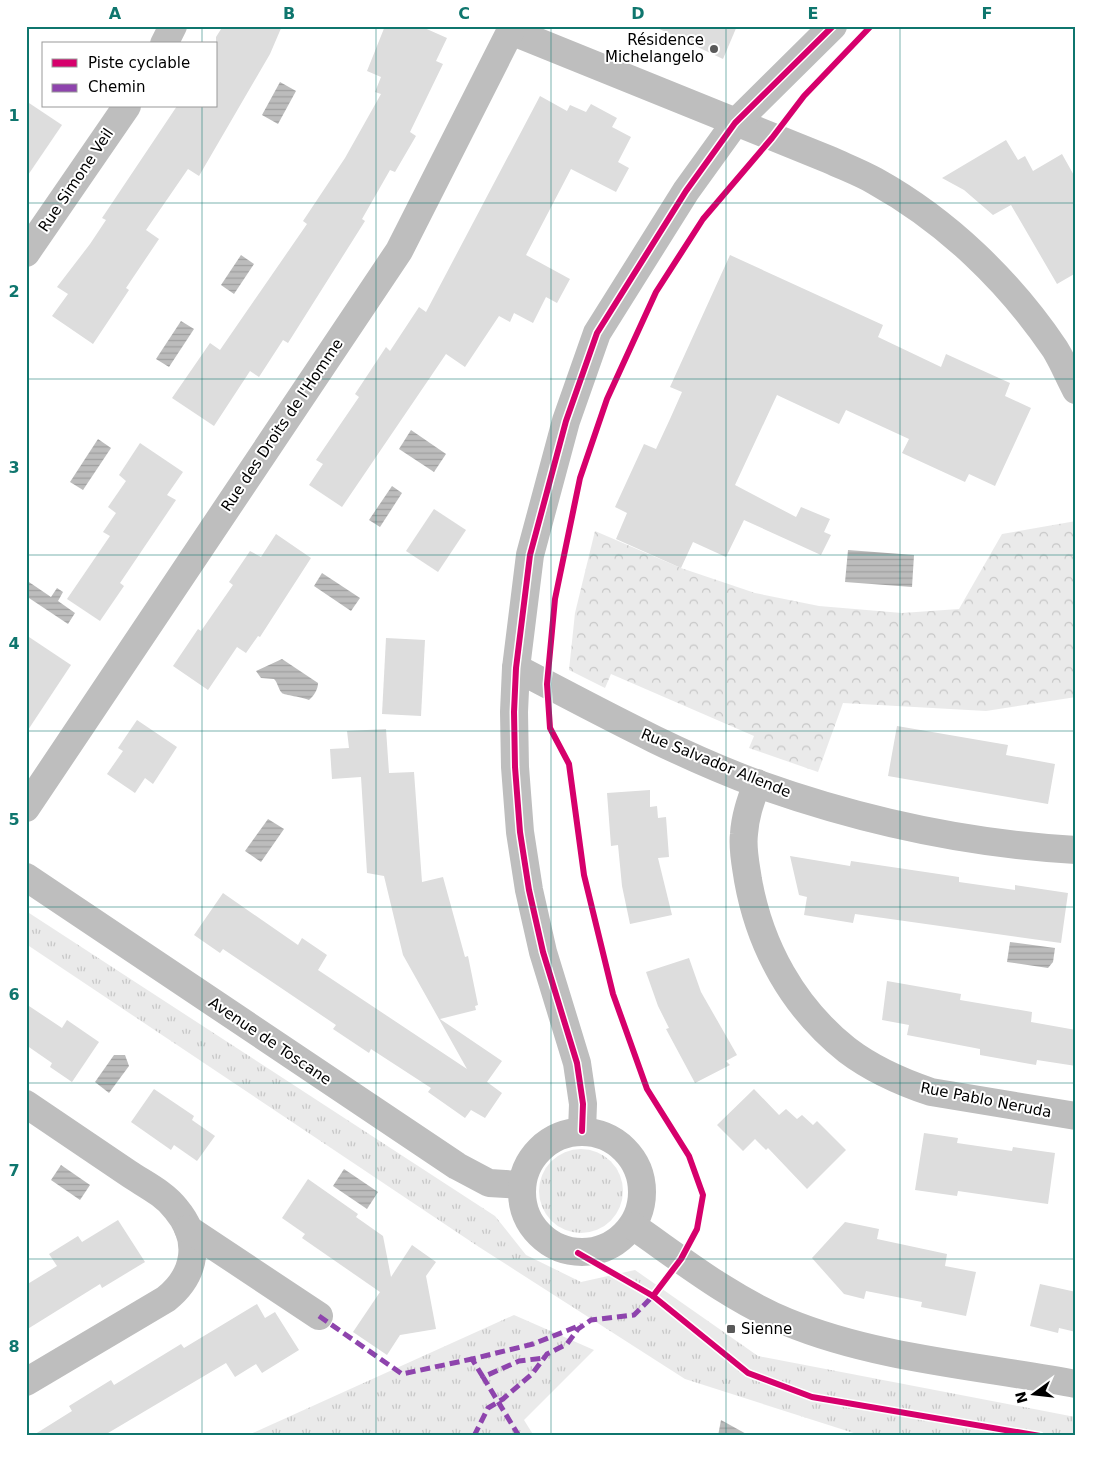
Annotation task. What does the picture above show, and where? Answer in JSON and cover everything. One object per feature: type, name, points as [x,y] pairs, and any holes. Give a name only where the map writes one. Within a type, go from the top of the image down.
[{"type":"street","points":[[165,42],[173,26]]},
{"type":"street","points":[[582,1131],[583,1104],[577,1063],[544,952],[529,890],[520,832],[515,766],[516,668],[530,555],[566,421],[597,333],[686,191],[735,123],[833,26]]},
{"type":"street","points":[[512,28],[875,180],[921,210],[970,249],[1015,296],[1056,351],[1076,390]]},
{"type":"street","name":"Rue des Droits de l'Homme","points":[[26,808],[398,251],[512,28]]},
{"type":"street","name":"Rue Simone Veil","points":[[26,253],[125,108]]},
{"type":"street","name":"Rue Salvador Allende","points":[[516,668],[630,728],[757,783],[836,809],[943,834],[1043,848],[1076,850]]},
{"type":"street","name":"Rue Pablo Neruda","points":[[757,783],[747,809],[743,836],[753,904],[763,937],[778,968],[798,999],[822,1028],[848,1050],[880,1071],[913,1086],[931,1092],[1076,1116]]},
{"type":"street","name":"Avenue de Toscane","points":[[26,877],[457,1166],[489,1183],[521,1185]]},
{"type":"street","points":[[26,1104],[167,1199],[177,1209],[188,1229],[193,1254],[191,1267],[179,1289],[161,1302],[26,1382]]},
{"type":"street","points":[[582,1131],[592,1132],[612,1139],[628,1153],[636,1165],[642,1186],[641,1207],[633,1226],[618,1242],[599,1251],[578,1253],[557,1248],[540,1236],[531,1226],[523,1206],[521,1185],[524,1172],[535,1153],[551,1140],[571,1132],[582,1131]]},
{"type":"street","points":[[633,1226],[741,1299],[787,1322],[872,1348],[1076,1384]]},
{"type":"street","points":[[188,1229],[319,1316]]},
{"type":"green space","points":[[1076,521],[1076,697],[986,711],[843,703],[818,772],[749,748],[754,736],[611,674],[605,688],[569,670],[575,613],[595,531],[681,568],[755,593],[819,606],[902,613],[959,609],[1002,534]]},
{"type":"green space","points":[[26,911],[495,1216],[526,1255],[581,1282],[635,1270],[758,1356],[1076,1417],[1076,1436],[863,1436],[685,1379],[479,1247],[26,944]]},
{"type":"green space","points":[[581,1149],[597,1152],[611,1161],[620,1175],[623,1191],[620,1207],[611,1221],[597,1230],[581,1233],[565,1230],[551,1221],[542,1207],[539,1191],[542,1175],[551,1161],[565,1152]]},
{"type":"green space","points":[[514,1315],[594,1350],[524,1420],[534,1436],[246,1436]]},
{"type":"shaded area","points":[[280,82],[296,91],[278,124],[262,115]]},
{"type":"shaded area","points":[[241,255],[254,264],[234,294],[221,285]]},
{"type":"shaded area","points":[[181,321],[194,329],[169,367],[156,359]]},
{"type":"shaded area","points":[[411,430],[446,454],[434,472],[399,449]]},
{"type":"shaded area","points":[[98,439],[111,448],[83,490],[70,482]]},
{"type":"shaded area","points":[[392,486],[402,493],[380,527],[369,520]]},
{"type":"shaded area","points":[[848,550],[914,555],[912,587],[845,582]]},
{"type":"shaded area","points":[[322,573],[360,598],[351,611],[314,586]]},
{"type":"shaded area","points":[[26,580],[51,597],[57,588],[63,592],[58,601],[75,613],[68,624],[26,596]]},
{"type":"shaded area","points":[[282,659],[318,683],[313,696],[309,700],[282,693],[274,679],[261,678],[256,671]]},
{"type":"shaded area","points":[[268,819],[284,829],[261,862],[245,851]]},
{"type":"shaded area","points":[[1010,942],[1055,948],[1053,962],[1048,968],[1007,962]]},
{"type":"shaded area","points":[[114,1055],[125,1055],[129,1066],[109,1093],[95,1082]]},
{"type":"shaded area","points":[[61,1165],[90,1185],[80,1200],[51,1180]]},
{"type":"shaded area","points":[[344,1169],[378,1192],[367,1209],[333,1186]]},
{"type":"shaded area","points":[[721,1420],[750,1436],[718,1436]]},
{"type":"building","points":[[223,26],[282,26],[270,54],[199,176],[188,169],[146,230],[159,239],[126,288],[129,290],[93,344],[52,316],[68,294],[57,287],[106,220],[102,218],[176,108],[218,108],[218,42],[216,42],[216,37]]},
{"type":"building","points":[[385,26],[420,26],[447,38],[436,61],[443,64],[410,132],[416,136],[395,172],[390,170],[362,219],[365,221],[288,343],[283,340],[259,377],[250,371],[214,426],[172,398],[210,343],[220,350],[307,224],[303,221],[345,158],[381,94],[375,92],[381,77],[367,71]]},
{"type":"building","name":"Résidence Michelangelo","points":[[653,26],[737,26],[723,59]]},
{"type":"building","points":[[540,96],[567,111],[570,105],[586,112],[591,104],[617,118],[612,127],[631,137],[618,162],[629,168],[616,192],[571,169],[526,255],[570,279],[557,303],[546,297],[533,323],[514,313],[510,322],[499,316],[465,367],[446,354],[342,507],[309,485],[323,464],[316,460],[359,397],[355,394],[386,347],[390,351],[419,307],[426,312]]},
{"type":"building","points":[[26,101],[62,125],[26,178]]},
{"type":"building","points":[[1006,140],[1018,160],[1025,156],[1033,171],[1062,154],[1076,179],[1076,273],[1057,284],[1011,205],[993,215],[964,190],[942,178]]},
{"type":"building","points":[[730,255],[883,325],[878,337],[941,367],[946,354],[1010,383],[1005,396],[1031,408],[995,486],[969,474],[965,482],[902,453],[909,439],[846,410],[839,424],[777,395],[735,485],[796,517],[801,507],[830,519],[824,532],[831,535],[821,555],[744,520],[726,557],[693,542],[681,568],[616,539],[627,513],[615,507],[644,444],[656,449],[670,419],[682,392],[670,387]]},
{"type":"building","points":[[140,443],[183,472],[167,495],[176,500],[120,583],[124,586],[100,621],[67,599],[110,536],[103,532],[116,513],[108,507],[126,481],[119,475]]},
{"type":"building","points":[[434,509],[466,530],[438,572],[406,551]]},
{"type":"building","points":[[276,534],[311,558],[260,637],[258,636],[246,653],[237,647],[208,690],[173,666],[198,629],[201,631],[233,585],[229,582],[250,551],[261,557]]},
{"type":"building","points":[[26,635],[71,665],[26,733]]},
{"type":"building","points":[[386,638],[425,640],[421,716],[382,714]]},
{"type":"building","points":[[137,720],[177,747],[153,784],[145,778],[135,793],[107,774],[123,751],[118,748]]},
{"type":"building","points":[[897,726],[1008,745],[1006,755],[1055,764],[1048,804],[888,776]]},
{"type":"building","points":[[386,729],[389,773],[414,772],[422,882],[443,877],[465,957],[468,956],[478,1005],[475,1006],[476,1010],[440,1019],[502,1061],[487,1082],[502,1093],[485,1118],[471,1110],[465,1118],[428,1092],[431,1088],[371,1049],[369,1053],[333,1029],[336,1025],[223,949],[220,953],[194,935],[223,893],[298,945],[302,938],[327,955],[318,970],[467,1069],[403,955],[384,876],[367,873],[361,777],[332,779],[330,749],[349,748],[347,731]]},
{"type":"building","points":[[650,790],[650,807],[657,806],[658,818],[666,817],[669,857],[658,858],[672,915],[630,924],[622,886],[618,845],[611,846],[607,793]]},
{"type":"building","points":[[790,856],[850,866],[851,861],[959,877],[959,882],[1015,890],[1015,885],[1068,893],[1061,943],[855,914],[853,923],[804,915],[807,897],[799,895]]},
{"type":"building","points":[[689,958],[701,992],[737,1055],[726,1061],[730,1065],[695,1083],[666,1029],[669,1028],[658,1006],[646,972]]},
{"type":"building","points":[[887,981],[961,994],[960,1000],[1032,1012],[1031,1022],[1076,1030],[1076,1066],[1037,1060],[1036,1065],[980,1055],[980,1049],[907,1035],[909,1025],[882,1020]]},
{"type":"building","points":[[26,1004],[62,1028],[67,1020],[99,1042],[72,1082],[50,1067],[52,1063],[26,1045]]},
{"type":"building","points":[[154,1089],[194,1116],[192,1120],[215,1136],[197,1161],[174,1145],[171,1150],[131,1122]]},
{"type":"building","points":[[754,1089],[779,1115],[786,1109],[797,1119],[802,1115],[813,1125],[817,1121],[846,1150],[807,1189],[768,1148],[766,1150],[755,1139],[743,1151],[717,1125]]},
{"type":"building","points":[[924,1133],[958,1138],[957,1143],[1012,1151],[1013,1147],[1055,1153],[1048,1204],[958,1191],[957,1196],[915,1190]]},
{"type":"building","points":[[308,1179],[358,1214],[356,1217],[383,1236],[391,1277],[412,1245],[436,1262],[426,1276],[436,1329],[400,1335],[387,1355],[353,1332],[380,1292],[302,1238],[305,1234],[282,1218]]},
{"type":"building","points":[[118,1220],[145,1262],[102,1288],[100,1284],[26,1330],[26,1285],[57,1266],[49,1254],[78,1236],[82,1242]]},
{"type":"building","points":[[845,1222],[879,1229],[877,1239],[947,1254],[945,1266],[976,1272],[966,1316],[921,1307],[922,1302],[866,1291],[864,1299],[844,1294],[812,1258]]},
{"type":"building","points":[[1040,1284],[1076,1292],[1076,1332],[1059,1328],[1058,1333],[1030,1326]]},
{"type":"building","points":[[257,1304],[265,1318],[275,1312],[299,1350],[262,1373],[256,1364],[235,1377],[226,1363],[103,1436],[32,1436],[72,1411],[69,1406],[111,1380],[114,1385],[181,1344],[184,1348]]},
{"type":"marked path","points":[[474,1436],[488,1408],[503,1399],[532,1374],[547,1354],[567,1344],[578,1329],[591,1320],[634,1315],[653,1296]]},
{"type":"marked path","points":[[319,1316],[402,1374],[472,1359]]},
{"type":"marked path","points":[[483,1377],[472,1359],[533,1344],[581,1325]]},
{"type":"marked path","points":[[519,1436],[483,1377],[519,1361],[544,1358]]},
{"type":"cycle path","points":[[582,1131],[583,1104],[577,1063],[543,952],[529,890],[520,832],[515,767],[514,712],[516,668],[530,555],[566,421],[597,333],[686,191],[735,123],[833,26]]},
{"type":"cycle path","points":[[653,1296],[681,1259],[697,1229],[703,1195],[689,1156],[647,1089],[613,994],[584,875],[569,764],[550,728],[547,684],[555,599],[580,478],[607,399],[656,292],[703,219],[772,138],[804,96],[871,26]]},
{"type":"cycle path","points":[[578,1253],[653,1296],[748,1373],[812,1397],[1040,1436]]},
{"type":"place","name":"Résidence Michelangelo","points":[[714,49]]},
{"type":"place","name":"Sienne","points":[[731,1329]]}]
